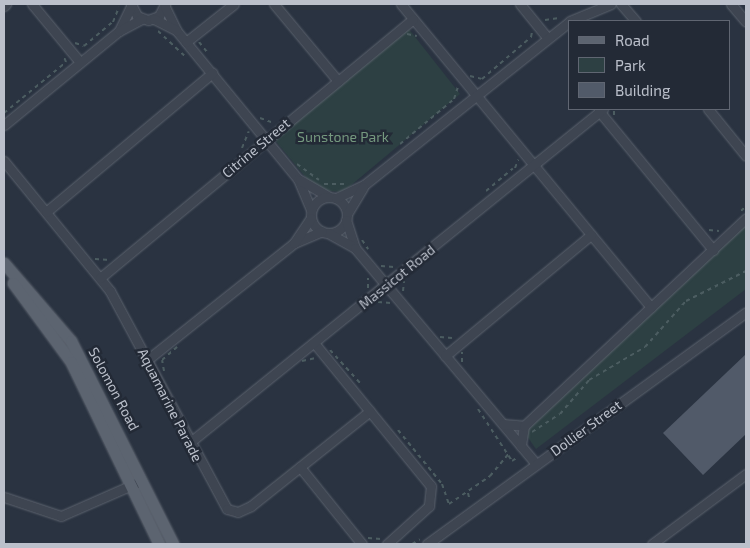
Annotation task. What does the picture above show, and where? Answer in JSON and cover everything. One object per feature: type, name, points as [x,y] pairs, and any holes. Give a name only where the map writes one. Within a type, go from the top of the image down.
[{"type":"main road","name":"Solomon Road","points":[[4,264],[71,341],[143,480],[173,544]]},
{"type":"main road","name":"Solomon Road","points":[[4,275],[42,318],[71,362],[159,544]]},
{"type":"street","points":[[32,4],[72,45],[80,62]]},
{"type":"street","points":[[186,42],[234,4]]},
{"type":"street","points":[[274,4],[338,81]]},
{"type":"street","points":[[401,4],[651,308]]},
{"type":"street","points":[[520,4],[546,36]]},
{"type":"street","points":[[294,243],[311,214],[332,197],[346,194],[364,185],[569,19],[611,4]]},
{"type":"street","points":[[621,4],[635,20]]},
{"type":"street","points":[[731,4],[746,22]]},
{"type":"street","points":[[119,31],[131,5],[142,19],[176,30]]},
{"type":"street","points":[[154,23],[165,5]]},
{"type":"street","points":[[165,5],[176,30],[298,179],[311,214],[325,232],[355,248],[536,464]]},
{"type":"street","points":[[4,125],[119,31],[142,19]]},
{"type":"street","name":"Citrine Street","points":[[100,278],[266,139],[404,31],[413,19]]},
{"type":"street","points":[[46,212],[212,73]]},
{"type":"street","points":[[601,110],[609,124],[713,250]]},
{"type":"street","name":"Massicot Road","points":[[189,443],[299,358],[386,286],[397,271],[521,176],[601,110]]},
{"type":"street","points":[[709,110],[746,156]]},
{"type":"street","name":"Aquamarine Parade","points":[[4,161],[100,278],[148,360],[222,506],[233,512],[251,506],[370,411]]},
{"type":"street","points":[[298,179],[332,197],[347,217],[355,248]]},
{"type":"street","points":[[148,360],[173,342],[294,243],[339,229],[364,185]]},
{"type":"street","points":[[521,446],[524,426],[713,250],[743,215]]},
{"type":"street","points":[[445,356],[460,349],[591,235]]},
{"type":"street","name":"Dollier Street","points":[[427,544],[746,312]]},
{"type":"street","points":[[315,344],[430,484],[429,506],[387,544]]},
{"type":"street","points":[[498,420],[508,426],[524,426]]},
{"type":"street","points":[[300,467],[364,541]]},
{"type":"street","points":[[652,544],[746,474]]},
{"type":"street","points":[[4,498],[61,516],[143,480]]},
{"type":"path","points":[[4,113],[66,62],[63,52],[72,45],[84,46],[113,22],[119,6]]},
{"type":"path","points":[[539,14],[552,21],[569,19]]},
{"type":"path","points":[[154,23],[188,59]]},
{"type":"path","points":[[493,80],[487,73],[531,37],[532,29]]},
{"type":"path","points":[[70,36],[72,45]]},
{"type":"path","points":[[397,147],[454,99],[460,84]]},
{"type":"path","points":[[609,124],[616,119],[614,110]]},
{"type":"path","points":[[244,124],[249,131],[241,147],[248,155]]},
{"type":"path","points":[[484,193],[514,168],[518,158],[513,151]]},
{"type":"path","points":[[514,168],[521,176]]},
{"type":"path","points":[[322,183],[338,185],[354,183]]},
{"type":"path","points":[[338,185],[346,194]]},
{"type":"path","points":[[743,215],[746,206]]},
{"type":"path","points":[[697,230],[704,224],[710,231],[719,231],[726,224]]},
{"type":"path","points":[[356,232],[371,253]]},
{"type":"path","points":[[376,260],[381,266],[397,271]]},
{"type":"path","points":[[401,261],[397,271],[408,300]]},
{"type":"path","points":[[363,270],[369,276],[368,288],[374,296],[396,309]]},
{"type":"path","points":[[526,438],[560,414],[590,380],[645,348],[686,301],[746,271]]},
{"type":"path","points":[[360,295],[368,288]]},
{"type":"path","points":[[437,336],[452,338],[460,349],[462,366]]},
{"type":"path","points":[[168,381],[162,360],[178,348],[173,342]]},
{"type":"path","points":[[460,349],[470,345]]},
{"type":"path","points":[[299,358],[304,364],[324,355],[332,348],[362,386]]},
{"type":"path","points":[[468,493],[510,452],[471,401]]},
{"type":"path","points":[[430,484],[438,478]]},
{"type":"path","points":[[364,541],[380,539],[387,533]]},
{"type":"green space","name":"Sunstone Park","points":[[408,28],[460,94],[343,192],[316,190],[274,139]]},
{"type":"green space","points":[[746,221],[746,289],[536,449],[524,432]]},
{"type":"building","points":[[746,354],[746,434],[703,475],[663,433]]}]
